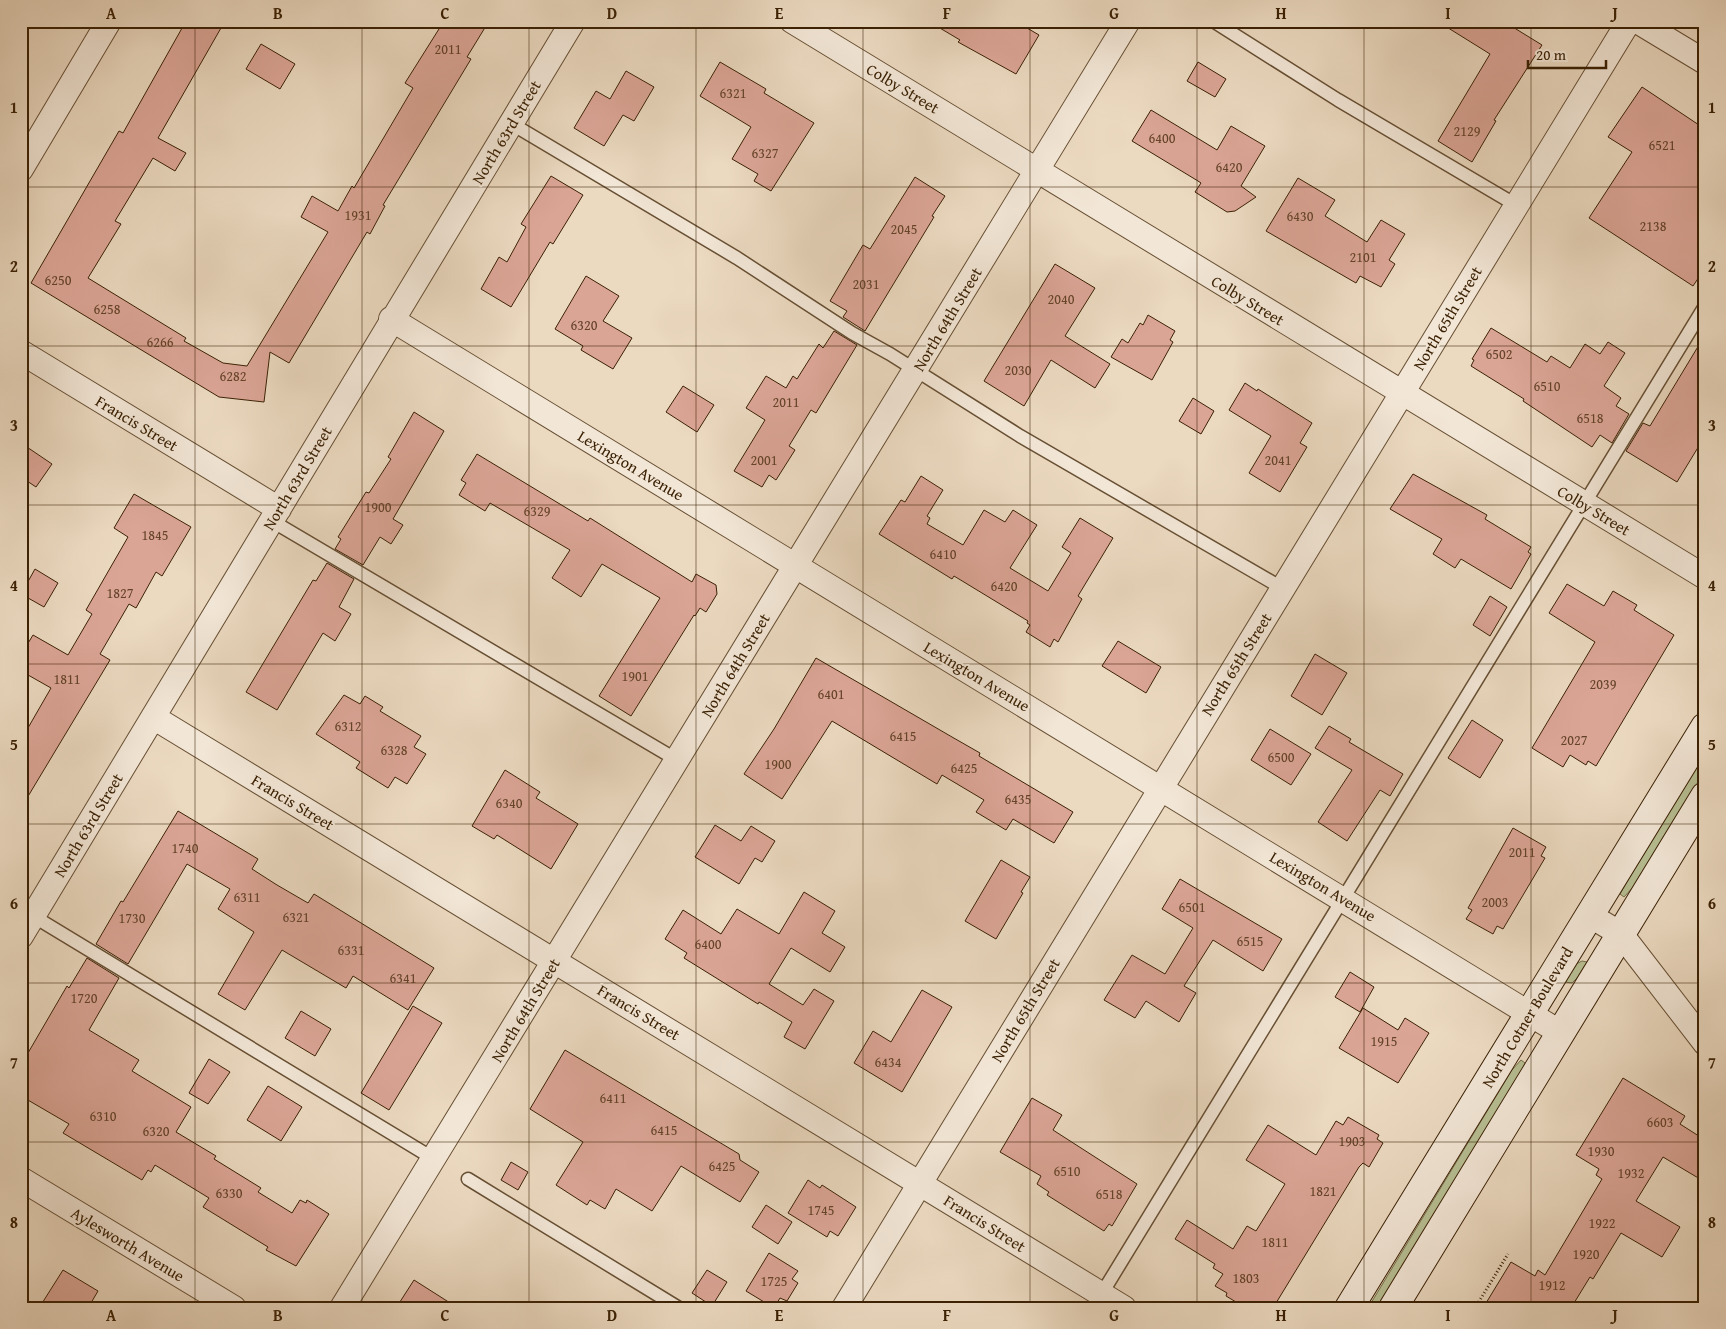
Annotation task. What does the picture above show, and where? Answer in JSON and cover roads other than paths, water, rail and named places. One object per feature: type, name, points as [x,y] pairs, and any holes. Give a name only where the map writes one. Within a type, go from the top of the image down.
[{"type":"main road","name":"North Cotner Boulevard","points":[[1349,1308],[1705,727]]},
{"type":"main road","points":[[1393,1308],[1705,796]]},
{"type":"street","points":[[21,169],[109,21]]},
{"type":"street","name":"North 63rd Street","points":[[21,936],[573,21]]},
{"type":"street","name":"Colby Street","points":[[792,21],[1705,577]]},
{"type":"street","name":"North 64th Street","points":[[342,1308],[1128,21]]},
{"type":"street","name":"North 65th Street","points":[[844,1308],[919,1182],[1629,21]]},
{"type":"street","points":[[1637,21],[1705,62]]},
{"type":"street","name":"Lexington Avenue","points":[[392,319],[1562,1033]]},
{"type":"street","name":"Francis Street","points":[[21,352],[275,515]]},
{"type":"street","name":"Francis Street","points":[[153,717],[919,1182],[1097,1301],[1124,1308]]},
{"type":"street","points":[[1589,915],[1620,934],[1705,1043]]},
{"type":"street","name":"Aylesworth Avenue","points":[[21,1179],[234,1308]]},
{"type":"lane","points":[[1213,21],[1338,100],[1516,205]]},
{"type":"lane","points":[[512,124],[736,258],[852,333],[916,370],[1061,461],[1282,588]]},
{"type":"lane","points":[[1097,1301],[1705,306]]},
{"type":"lane","points":[[275,515],[677,760]]},
{"type":"lane","points":[[33,916],[434,1159]]},
{"type":"lane","points":[[468,1179],[679,1308]]}]
